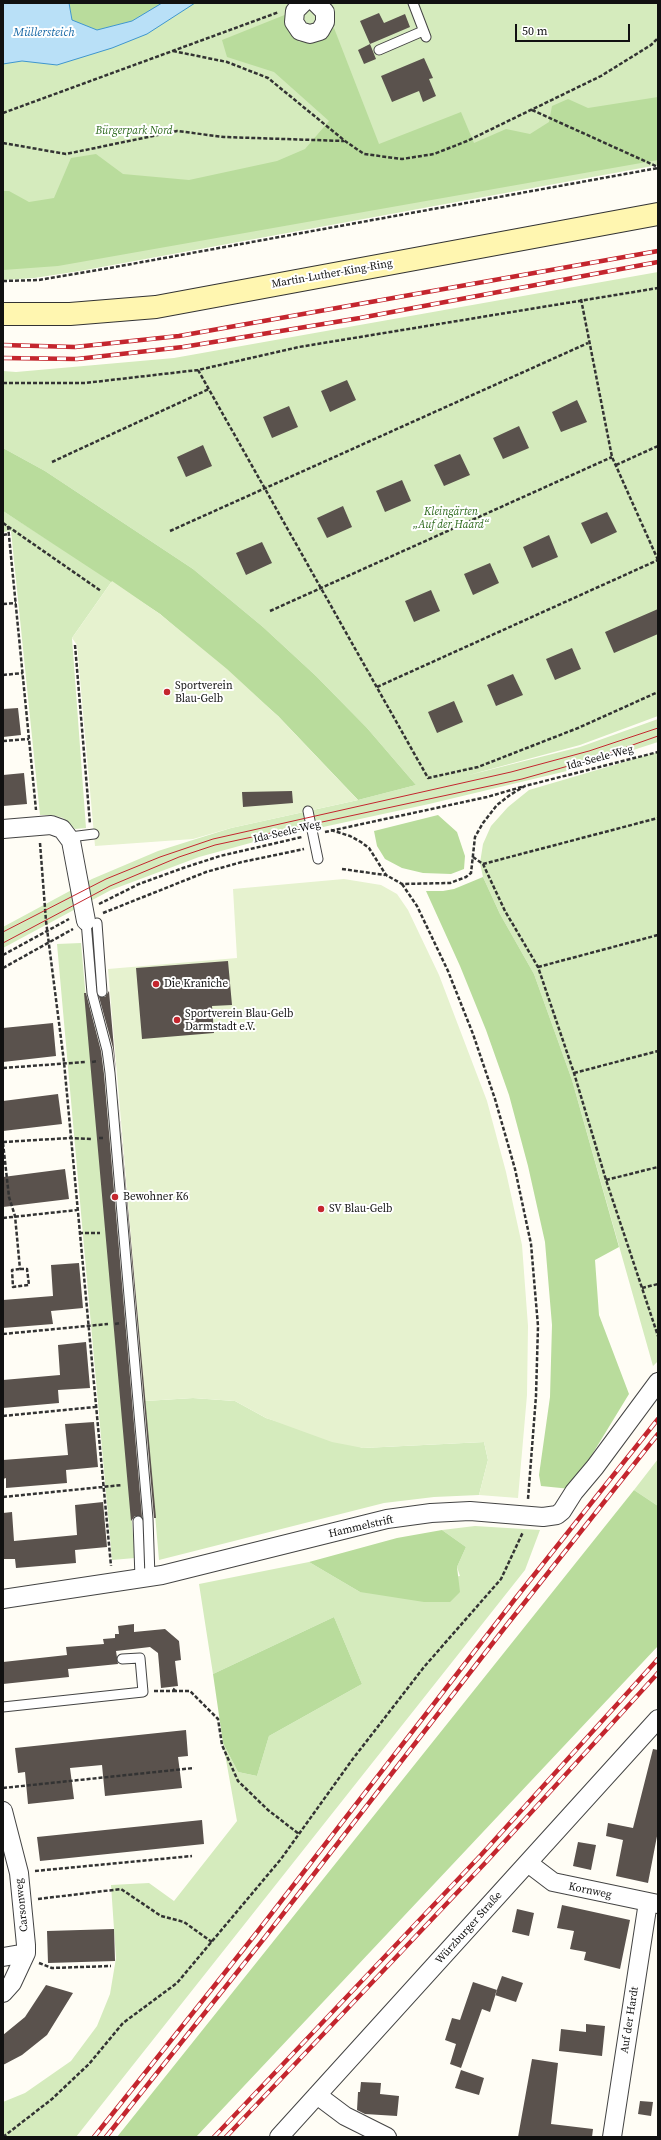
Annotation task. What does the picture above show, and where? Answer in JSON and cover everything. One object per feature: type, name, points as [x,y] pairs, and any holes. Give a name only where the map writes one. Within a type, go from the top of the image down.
[{"type":"main road","name":"Martin-Luther-King-Ring","points":[[3,314],[70,314],[156,306],[658,214]]},
{"type":"street","points":[[303,3],[295,11],[294,22],[300,31],[310,34],[320,30],[325,22],[325,12],[316,3]]},
{"type":"street","points":[[3,829],[38,826],[56,826],[62,828],[70,837],[89,918]]},
{"type":"street","name":"Hammelstrift","points":[[3,1599],[145,1577],[387,1519],[431,1513],[470,1511],[550,1517],[562,1511],[574,1492],[595,1467],[658,1382]]},
{"type":"street","name":"Würzburger Straße","points":[[279,2137],[658,1719]]},
{"type":"street","name":"Carsonweg","points":[[3,1811],[19,1873],[25,1955]]},
{"type":"street","name":"Kornweg","points":[[528,1863],[553,1882],[653,1903]]},
{"type":"street","name":"Auf der Hardt","points":[[612,2137],[653,1903]]},
{"type":"street","points":[[3,1957],[25,1955]]},
{"type":"street","points":[[3,1993],[12,1983],[25,1955]]},
{"type":"street","points":[[317,2096],[345,2116],[387,2137]]},
{"type":"lane","points":[[379,50],[425,34],[413,3]]},
{"type":"lane","points":[[308,811],[318,859]]},
{"type":"lane","points":[[70,837],[93,834]]},
{"type":"lane","points":[[89,918],[102,992]]},
{"type":"lane","points":[[89,918],[92,993],[107,1050],[110,1073],[148,1519],[145,1577]]},
{"type":"lane","points":[[138,1520],[145,1577]]},
{"type":"lane","points":[[3,1707],[143,1692],[140,1658],[122,1659]]},
{"type":"path","points":[[3,112],[303,3]]},
{"type":"path","points":[[173,51],[227,62],[268,78],[345,141],[364,154],[402,159],[434,154],[467,141],[601,76],[651,45],[658,38]]},
{"type":"path","points":[[532,110],[658,168]]},
{"type":"path","points":[[3,143],[66,154],[177,131],[224,138],[345,141]]},
{"type":"path","points":[[3,281],[39,280],[97,270],[658,168]]},
{"type":"path","points":[[3,383],[85,383],[198,370],[299,347],[581,299],[658,288]]},
{"type":"path","points":[[377,687],[658,560],[612,457],[588,343],[581,299]]},
{"type":"path","points":[[170,531],[265,490],[588,343]]},
{"type":"path","points":[[198,370],[428,778],[478,768],[578,728],[658,692]]},
{"type":"path","points":[[52,462],[209,389]]},
{"type":"path","points":[[616,465],[658,446]]},
{"type":"path","points":[[270,611],[322,589],[612,457]]},
{"type":"path","points":[[3,523],[102,591]]},
{"type":"path","points":[[8,526],[47,930],[64,1062],[111,1569]]},
{"type":"path","points":[[3,535],[9,534]]},
{"type":"path","points":[[3,604],[16,603]]},
{"type":"path","points":[[75,645],[93,834]]},
{"type":"path","points":[[3,675],[23,673]]},
{"type":"path","points":[[3,741],[29,739]]},
{"type":"path","name":"Ida-Seele-Weg","points":[[3,955],[47,930],[89,918],[128,889],[183,868],[220,856],[331,830],[350,836],[369,848],[386,875],[402,884],[450,883],[472,873],[474,857],[473,846],[475,837],[483,823],[497,806],[525,786],[658,752]]},
{"type":"path","points":[[3,968],[49,944],[89,918],[206,872],[242,862],[315,847],[331,830],[487,797],[525,786]]},
{"type":"path","points":[[483,864],[658,818]]},
{"type":"path","points":[[474,857],[483,864],[505,911],[538,967],[574,1073],[606,1180],[658,1336]]},
{"type":"path","points":[[342,869],[386,875]]},
{"type":"path","points":[[3,2137],[52,2099],[90,2064],[123,2023],[177,1983],[281,1860],[352,1760],[424,1667],[500,1579],[524,1529],[536,1396],[538,1326],[531,1244],[515,1170],[495,1099],[473,1034],[448,971],[417,906],[402,884]]},
{"type":"path","points":[[538,967],[658,935]]},
{"type":"path","points":[[574,1073],[658,1050]]},
{"type":"path","points":[[3,1068],[64,1062],[85,1062]]},
{"type":"path","points":[[20,1269],[15,1216],[9,1197],[3,1143],[70,1138],[92,1139]]},
{"type":"path","points":[[606,1180],[658,1167]]},
{"type":"path","points":[[3,1218],[77,1210]]},
{"type":"path","points":[[79,1233],[100,1233]]},
{"type":"path","points":[[20,1269],[27,1269],[29,1285],[14,1287],[12,1270],[20,1269]]},
{"type":"path","points":[[642,1288],[658,1284]]},
{"type":"path","points":[[3,1334],[108,1324]]},
{"type":"path","points":[[3,1416],[95,1407]]},
{"type":"path","points":[[3,1498],[122,1485]]},
{"type":"path","points":[[143,1692],[174,1690],[190,1691],[218,1718],[222,1745],[238,1781],[268,1810],[299,1834]]},
{"type":"path","points":[[3,1788],[194,1768]]},
{"type":"path","points":[[19,1873],[192,1856]]},
{"type":"path","points":[[34,1900],[121,1889],[161,1916],[184,1922],[212,1942]]},
{"type":"path","points":[[25,1955],[52,1968],[111,1966]]},
{"type":"green space","name":"Bürgerpark Nord","points":[[3,3],[658,3],[658,165],[80,271],[34,278],[3,280]]},
{"type":"green space","points":[[69,3],[162,3],[132,21],[97,30],[72,20]]},
{"type":"green space","points":[[287,14],[299,42],[334,28],[379,144],[461,112],[474,143],[506,129],[530,134],[549,122],[552,106],[568,99],[588,108],[658,97],[658,160],[58,266],[3,270],[3,191],[9,191],[29,202],[54,198],[71,158],[96,154],[123,174],[189,180],[277,161],[305,149],[329,121],[274,72],[227,57],[222,40]]},
{"type":"green space","name":"Kleingärten „Auf der Haard“","points":[[658,272],[658,716],[580,745],[465,776],[580,747],[658,719],[658,742],[571,770],[429,804],[254,842],[199,857],[111,890],[3,948],[3,927],[92,879],[158,851],[231,828],[358,800],[416,785],[367,728],[316,676],[263,627],[193,569],[45,471],[3,448],[3,371],[16,372],[174,358]]},
{"type":"green space","points":[[3,448],[45,471],[193,569],[263,627],[316,676],[367,728],[416,785],[358,800],[278,716],[160,614],[3,511]]},
{"type":"green space","points":[[3,511],[112,581],[72,638],[86,828],[75,829],[63,818],[52,815],[40,815],[11,531],[3,532]]},
{"type":"green space","name":"Sportverein Blau-Gelb","points":[[112,581],[160,614],[227,669],[278,716],[358,800],[231,828],[193,839],[95,846],[77,645],[72,638]]},
{"type":"green space","points":[[658,752],[658,1361],[653,1366],[572,1080],[534,974],[500,914],[483,877],[480,863],[483,844],[491,826],[508,807],[529,790]]},
{"type":"green space","points":[[438,815],[457,832],[465,856],[464,869],[451,874],[423,873],[402,868],[385,859],[377,846],[374,831]]},
{"type":"green space","points":[[483,877],[500,914],[534,974],[572,1080],[619,1247],[595,1260],[599,1315],[629,1394],[571,1489],[541,1486],[539,1475],[550,1397],[552,1325],[545,1242],[528,1166],[509,1095],[486,1030],[460,966],[426,891],[443,891],[454,889]]},
{"type":"green space","name":"SV Blau-Gelb","points":[[344,879],[381,885],[397,894],[408,910],[439,975],[487,1101],[506,1172],[522,1245],[528,1326],[527,1395],[518,1498],[479,1495],[488,1460],[484,1442],[363,1448],[332,1442],[266,1418],[235,1401],[193,1398],[145,1401],[108,969],[237,958],[233,889]]},
{"type":"green space","points":[[81,943],[135,1558],[112,1560],[57,944]]},
{"type":"green space","points":[[193,1398],[235,1401],[266,1418],[363,1448],[484,1442],[488,1460],[479,1495],[434,1497],[384,1503],[159,1560],[145,1401]]},
{"type":"green space","points":[[658,1459],[658,1506],[634,1490]]},
{"type":"green space","points":[[634,1490],[658,1506],[658,1646],[196,2137],[117,2137]]},
{"type":"green space","points":[[475,1526],[540,1530],[525,1570],[76,2137],[3,2137],[3,2102],[25,2093],[71,2061],[97,2026],[110,1994],[116,1958],[111,1885],[149,1883],[174,1901],[237,1821],[223,1743],[238,1772],[257,1776],[269,1736],[362,1684],[334,1617],[213,1674],[199,1584],[309,1562],[360,1592],[460,1576],[457,1567],[466,1547],[442,1530]]},
{"type":"green space","points":[[442,1530],[466,1547],[457,1567],[460,1592],[450,1602],[424,1602],[360,1592],[309,1562],[397,1538]]},
{"type":"green space","points":[[334,1617],[362,1684],[269,1736],[257,1776],[238,1772],[223,1743],[213,1674]]},
{"type":"water","name":"Müllersteich","points":[[3,3],[69,3],[72,20],[97,30],[132,21],[162,3],[195,3],[147,34],[112,48],[57,65],[22,61],[3,64]]},
{"type":"building","points":[[379,13],[384,23],[405,14],[410,27],[370,44],[360,21]]},
{"type":"building","points":[[370,44],[376,59],[364,64],[358,50]]},
{"type":"building","points":[[424,58],[433,78],[429,79],[436,96],[423,102],[419,91],[392,102],[381,76]]},
{"type":"building","points":[[347,380],[356,400],[330,412],[321,391]]},
{"type":"building","points":[[577,400],[587,422],[561,432],[552,412]]},
{"type":"building","points":[[289,406],[298,427],[272,438],[263,417]]},
{"type":"building","points":[[519,426],[529,448],[503,459],[493,438]]},
{"type":"building","points":[[203,445],[212,466],[186,477],[177,457]]},
{"type":"building","points":[[460,454],[470,475],[444,486],[434,465]]},
{"type":"building","points":[[402,480],[411,501],[385,512],[376,491]]},
{"type":"building","points":[[343,506],[352,527],[327,538],[317,518]]},
{"type":"building","points":[[607,512],[617,532],[591,544],[581,523]]},
{"type":"building","points":[[549,535],[558,557],[532,568],[523,547]]},
{"type":"building","points":[[262,542],[272,563],[246,575],[236,553]]},
{"type":"building","points":[[490,563],[499,583],[473,595],[464,574]]},
{"type":"building","points":[[431,590],[440,611],[414,622],[405,601]]},
{"type":"building","points":[[658,609],[658,634],[614,653],[605,632]]},
{"type":"building","points":[[572,648],[581,669],[555,680],[546,659]]},
{"type":"building","points":[[513,674],[523,695],[496,706],[487,685]]},
{"type":"building","points":[[454,701],[463,722],[437,733],[428,712]]},
{"type":"building","points":[[18,708],[21,735],[3,737],[3,709]]},
{"type":"building","points":[[24,773],[27,804],[3,806],[3,775]]},
{"type":"building","points":[[292,791],[293,803],[243,807],[242,792]]},
{"type":"building","name":"Sportverein Blau-Gelb Darmstadt e.V.","points":[[228,961],[232,1005],[212,1006],[214,1033],[142,1039],[136,968]]},
{"type":"building","points":[[109,991],[116,1072],[113,1048],[99,997],[105,997]]},
{"type":"building","points":[[84,993],[86,993],[101,1051],[104,1074],[142,1517],[135,1516],[131,1521]]},
{"type":"building","points":[[53,1023],[56,1056],[3,1062],[3,1028]]},
{"type":"building","points":[[117,1087],[156,1518],[154,1518]]},
{"type":"building","points":[[58,1094],[62,1124],[3,1131],[3,1101]]},
{"type":"building","points":[[65,1169],[69,1199],[3,1207],[3,1177]]},
{"type":"building","points":[[79,1263],[83,1308],[51,1311],[53,1324],[3,1328],[3,1300],[53,1296],[51,1265]]},
{"type":"building","points":[[86,1342],[90,1388],[58,1390],[59,1403],[3,1408],[3,1380],[60,1375],[58,1345]]},
{"type":"building","points":[[94,1422],[98,1467],[66,1470],[67,1483],[6,1488],[6,1478],[3,1479],[3,1460],[68,1455],[65,1424]]},
{"type":"building","points":[[103,1502],[107,1547],[75,1550],[76,1563],[16,1568],[15,1559],[3,1559],[3,1513],[12,1512],[14,1541],[77,1535],[75,1505]]},
{"type":"building","points":[[134,1624],[134,1632],[165,1629],[179,1641],[181,1660],[175,1661],[178,1686],[161,1688],[158,1653],[150,1647],[116,1651],[118,1664],[68,1669],[69,1677],[3,1684],[3,1662],[67,1655],[66,1647],[104,1644],[103,1639],[115,1638],[115,1634],[119,1634],[118,1626]]},
{"type":"building","points":[[186,1730],[188,1756],[178,1757],[182,1788],[105,1796],[102,1765],[70,1768],[74,1799],[28,1804],[25,1772],[18,1773],[15,1748]]},
{"type":"building","points":[[653,1749],[658,1750],[658,1831],[648,1883],[616,1876],[623,1840],[606,1836],[608,1823],[633,1828]]},
{"type":"building","points":[[202,1820],[204,1844],[40,1861],[37,1837]]},
{"type":"building","points":[[578,1842],[596,1845],[591,1870],[573,1866]]},
{"type":"building","points":[[562,1905],[630,1920],[620,1969],[584,1960],[586,1952],[570,1949],[574,1931],[557,1928]]},
{"type":"building","points":[[517,1909],[534,1913],[529,1936],[512,1932]]},
{"type":"building","points":[[114,1929],[115,1961],[48,1963],[47,1931]]},
{"type":"building","points":[[502,1976],[523,1983],[516,2002],[495,1995]]},
{"type":"building","points":[[473,1982],[497,1990],[490,2012],[482,2009],[461,2068],[450,2064],[456,2044],[445,2040],[452,2018],[460,2020]]},
{"type":"building","points":[[46,1985],[73,1993],[47,2035],[22,2055],[3,2065],[3,2035],[25,2017]]},
{"type":"building","points":[[586,2024],[605,2026],[602,2056],[559,2051],[561,2029],[586,2032]]},
{"type":"building","points":[[532,2059],[558,2063],[551,2124],[593,2129],[592,2137],[518,2137]]},
{"type":"building","points":[[461,2070],[484,2078],[479,2095],[455,2088]]},
{"type":"building","points":[[361,2082],[381,2083],[380,2094],[399,2096],[397,2116],[365,2114],[357,2110],[358,2092],[360,2092]]},
{"type":"building","points":[[640,2101],[653,2102],[651,2116],[638,2114]]},
{"type":"tram line","points":[[3,932],[106,879],[160,857],[213,839],[511,772],[589,751],[658,728]]},
{"type":"tram line","points":[[3,943],[110,886],[179,857],[215,845],[522,779],[593,759],[658,736]]},
{"type":"railway","points":[[3,345],[75,347],[179,336],[658,251]]},
{"type":"railway","points":[[3,358],[77,359],[183,347],[360,318],[658,262]]},
{"type":"railway","points":[[94,2137],[258,1931],[515,1599],[658,1419]]},
{"type":"railway","points":[[106,2137],[266,1936],[506,1626],[658,1434]]},
{"type":"railway","points":[[214,2137],[481,1855],[658,1659]]},
{"type":"railway","points":[[226,2137],[487,1861],[658,1673]]},
{"type":"place","name":"Sportverein Blau-Gelb","points":[[167,692]]},
{"type":"place","name":"Die Kraniche","points":[[156,984]]},
{"type":"place","name":"Sportverein Blau-Gelb Darmstadt e.V.","points":[[177,1020]]},
{"type":"place","name":"Bewohner K6","points":[[115,1197]]},
{"type":"place","name":"SV Blau-Gelb","points":[[321,1209]]}]
